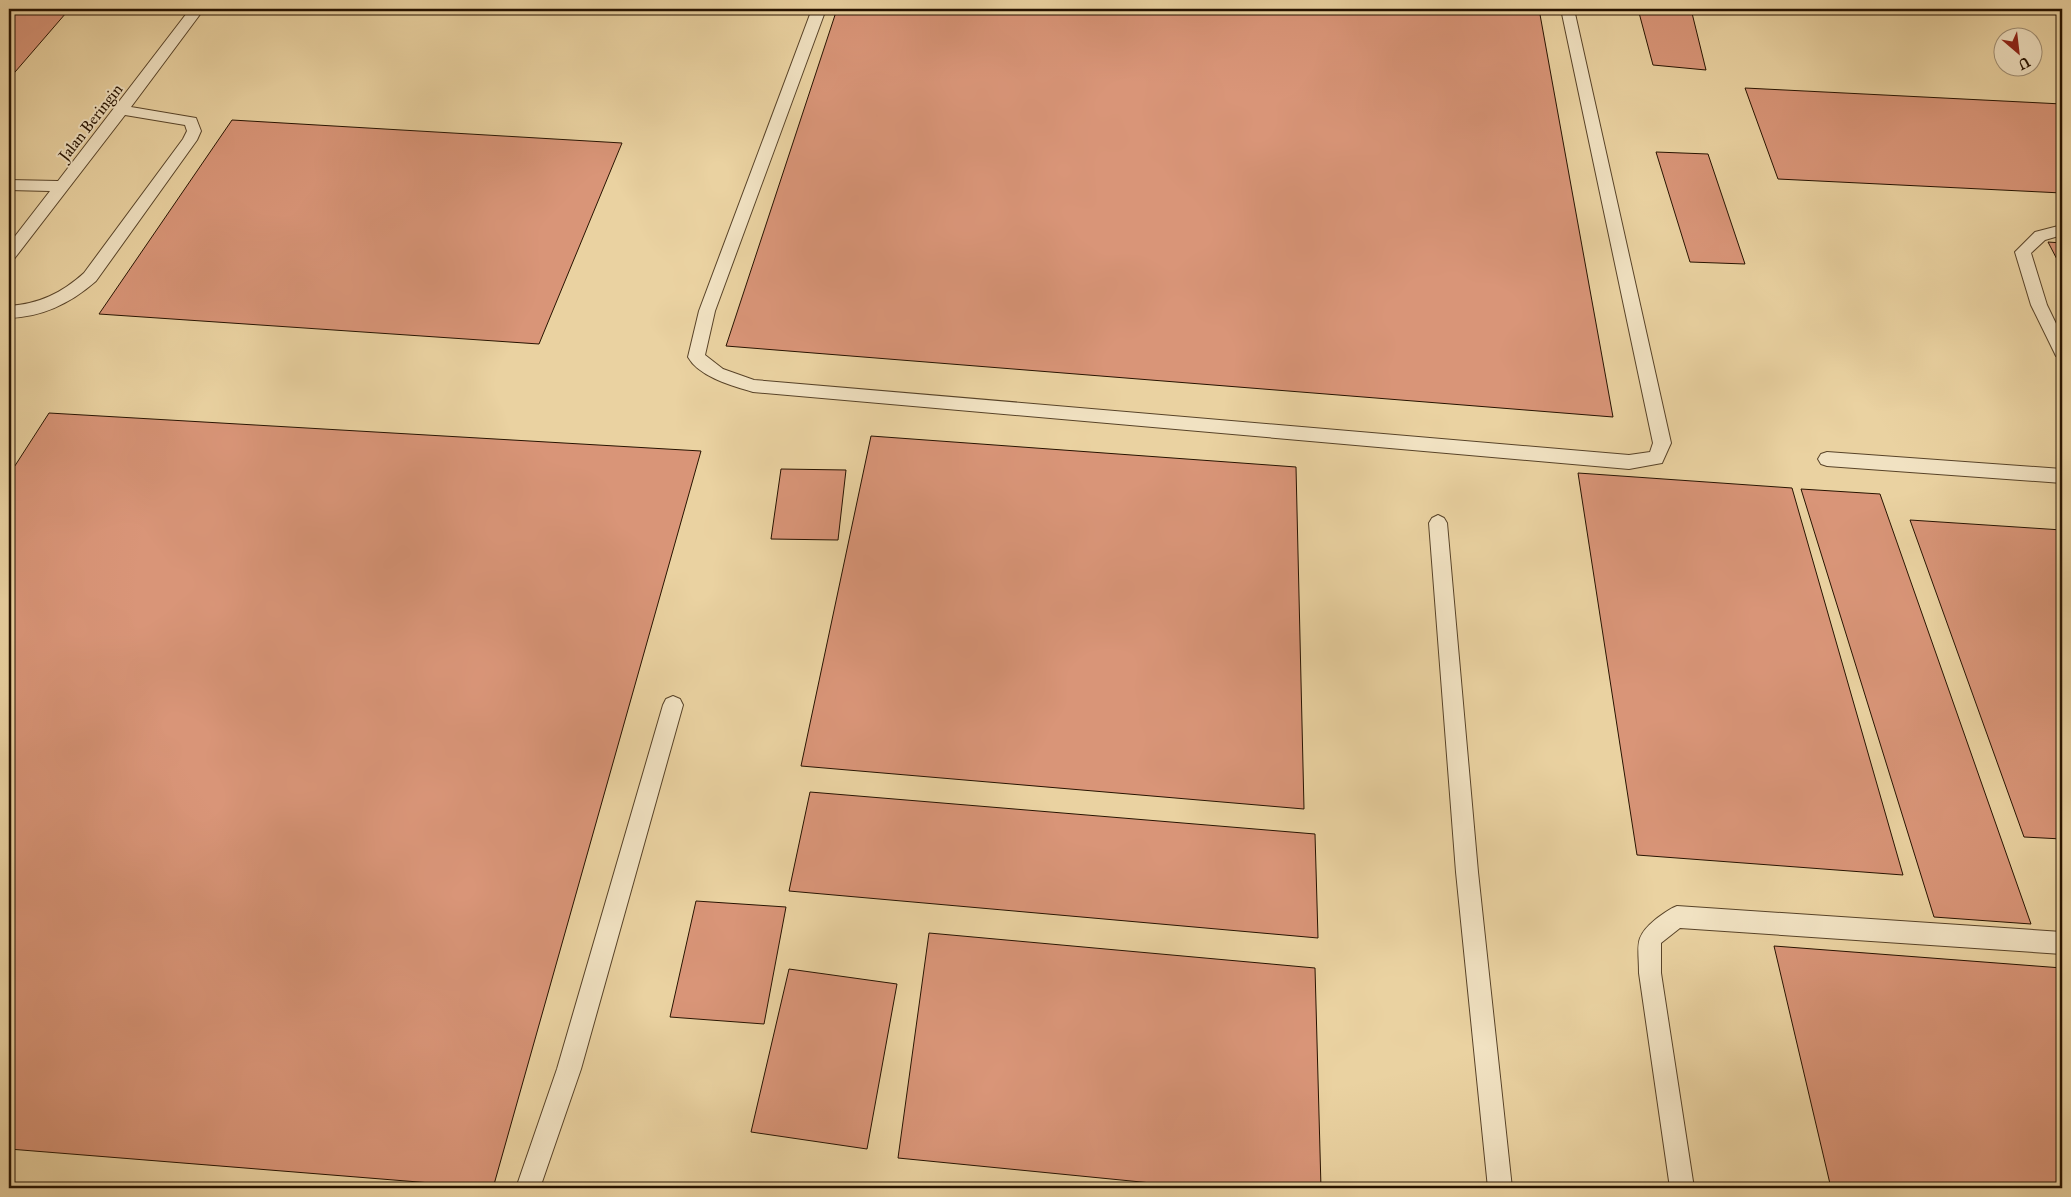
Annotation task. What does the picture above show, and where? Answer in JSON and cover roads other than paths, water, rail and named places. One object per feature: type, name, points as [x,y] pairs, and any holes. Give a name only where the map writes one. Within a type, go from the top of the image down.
[{"type":"lane","name":"Jalan Beringin","points":[[9,255],[197,9]]},
{"type":"lane","points":[[819,9],[707,311],[696,357],[717,373],[753,386],[1629,462],[1656,458],[1662,443],[1568,9]]},
{"type":"lane","points":[[9,312],[51,303],[75,291],[90,277],[190,140],[194,131],[191,121],[121,110]]},
{"type":"lane","points":[[9,185],[62,186]]},
{"type":"lane","points":[[2062,230],[2040,236],[2023,252],[2039,305],[2062,352]]},
{"type":"lane","points":[[1828,459],[2062,476]]},
{"type":"lane","points":[[1438,523],[1467,872],[1500,1188]]},
{"type":"lane","points":[[528,1188],[569,1069],[673,705]]},
{"type":"lane","points":[[1682,1188],[1650,973],[1650,938],[1677,917],[2062,943]]}]
